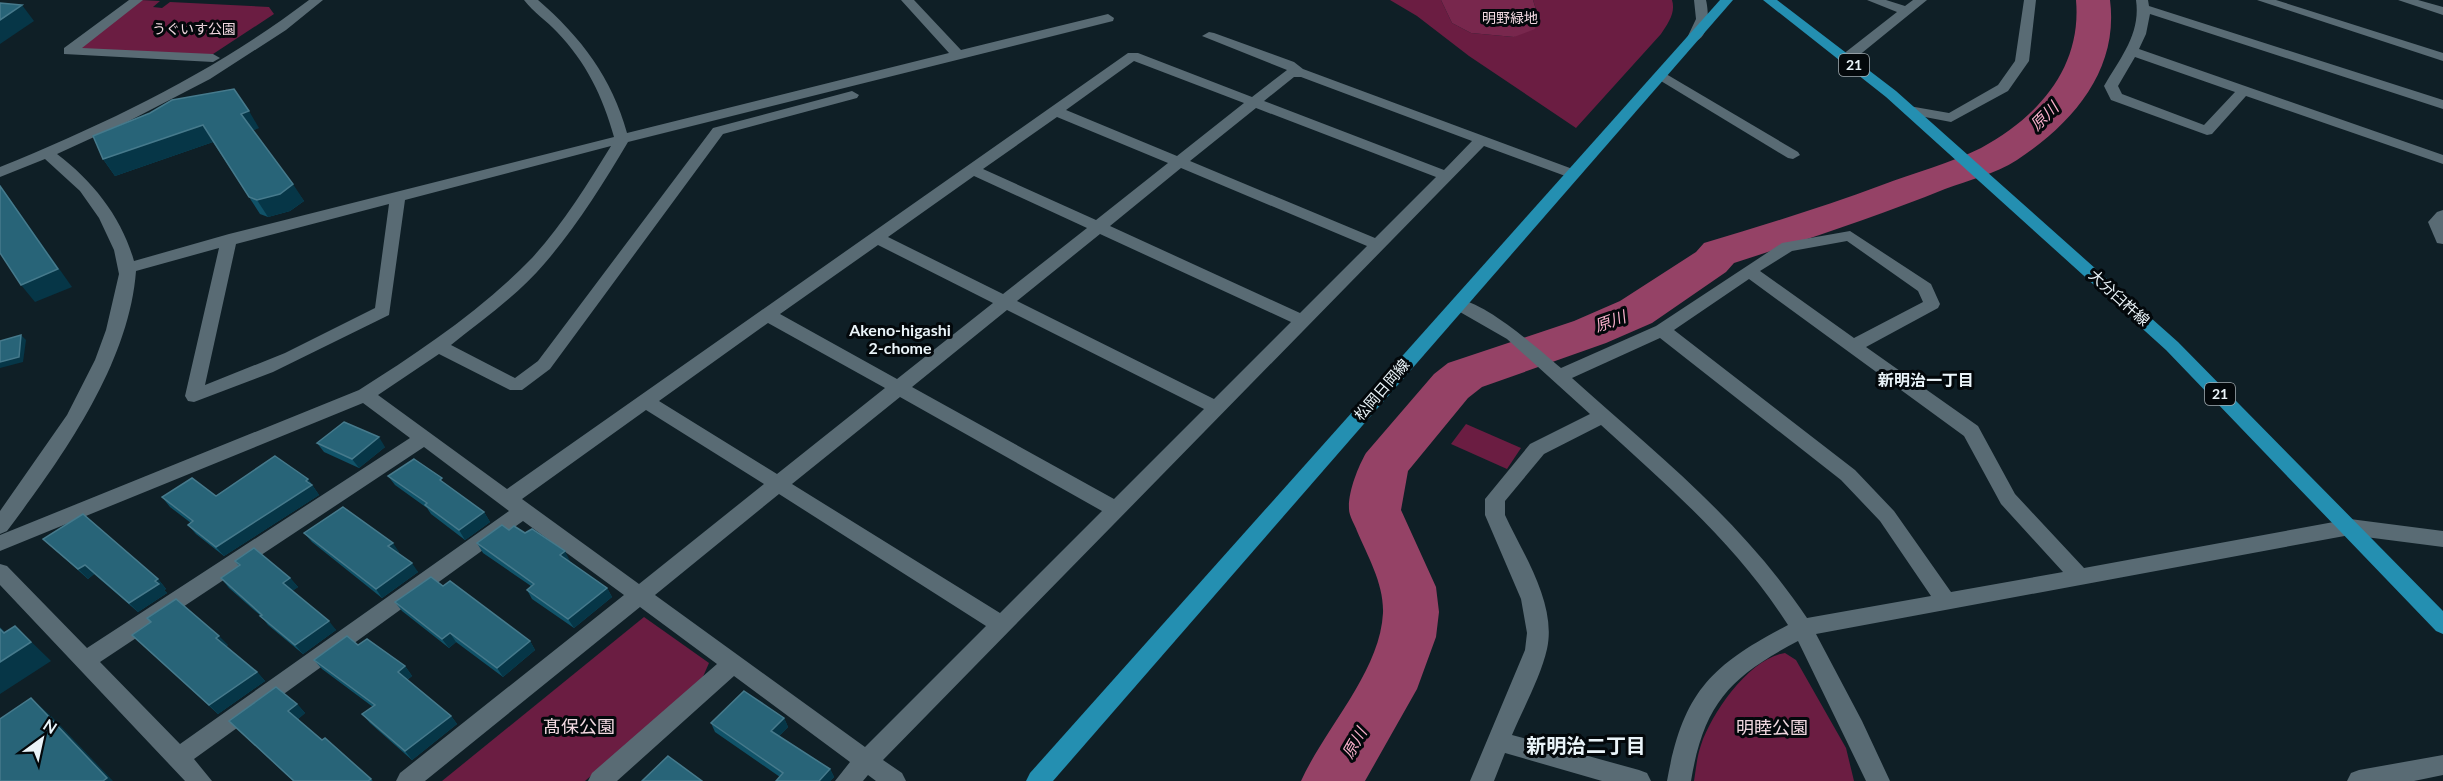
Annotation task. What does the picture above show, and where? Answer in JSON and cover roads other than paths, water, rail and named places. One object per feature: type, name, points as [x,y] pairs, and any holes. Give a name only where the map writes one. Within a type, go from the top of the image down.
[{"type":"main road","name":"松岡日岡線","points":[[1038,781],[1727,0]]},
{"type":"main road","name":"大分臼杵線","points":[[1769,0],[1847,58],[1909,110],[2172,346],[2350,526],[2443,625]]},
{"type":"street","points":[[136,0],[69,51],[213,58]]},
{"type":"street","points":[[0,172],[46,153],[178,90],[272,33],[316,0]]},
{"type":"street","points":[[0,543],[364,395],[439,346],[494,302],[538,261],[582,205],[622,140],[616,117],[593,66],[570,34],[530,0]]},
{"type":"street","points":[[907,0],[959,56]]},
{"type":"street","points":[[1694,38],[1703,19],[1700,0]]},
{"type":"street","points":[[1873,0],[1906,11]]},
{"type":"street","points":[[1847,58],[1921,0]]},
{"type":"street","points":[[1909,110],[1951,118],[2003,88],[2022,61],[2030,0]]},
{"type":"street","points":[[2263,0],[2443,57]]},
{"type":"street","points":[[2404,0],[2419,2],[2443,12]]},
{"type":"street","points":[[2244,90],[2207,131],[2116,97],[2111,86],[2142,32],[2143,4],[2443,105]]},
{"type":"street","points":[[128,268],[229,239],[398,198],[477,175],[1108,18]]},
{"type":"street","points":[[1209,36],[1289,65],[1298,72],[1573,174]]},
{"type":"street","points":[[2131,51],[2443,160]]},
{"type":"street","points":[[439,346],[516,386],[544,364],[718,131],[936,72],[959,56]]},
{"type":"street","points":[[178,758],[515,505],[645,401],[1133,56],[1447,176]]},
{"type":"street","points":[[408,781],[1289,74],[1298,72]]},
{"type":"street","points":[[1661,75],[1793,155]]},
{"type":"street","points":[[1056,111],[1378,245]]},
{"type":"street","points":[[847,781],[1482,140]]},
{"type":"street","points":[[0,526],[70,427],[102,368],[118,318],[128,268],[110,224],[96,199],[46,153]]},
{"type":"street","points":[[973,170],[1303,321]]},
{"type":"street","points":[[229,239],[194,396],[238,381],[311,350],[383,311],[398,198]]},
{"type":"street","points":[[2443,215],[2436,222],[2443,239]]},
{"type":"street","points":[[1555,375],[1662,330],[1788,247],[1850,236],[1924,288],[1932,304],[1853,346]]},
{"type":"street","points":[[877,238],[1216,408]]},
{"type":"street","points":[[1749,271],[1971,431],[2008,499],[2080,577]]},
{"type":"street","points":[[1459,304],[1513,335],[1713,516],[1771,580],[1802,628],[1854,728],[1878,781]]},
{"type":"street","points":[[768,315],[1116,509]]},
{"type":"street","points":[[1662,330],[1848,475],[1887,516],[1946,601]]},
{"type":"street","points":[[364,395],[894,781]]},
{"type":"street","points":[[645,401],[1002,625]]},
{"type":"street","points":[[1482,781],[1536,650],[1538,627],[1534,608],[1495,514],[1495,499],[1537,449],[1602,416]]},
{"type":"street","points":[[85,661],[424,438]]},
{"type":"street","points":[[1679,781],[1683,750],[1710,691],[1735,667],[1802,628],[2350,526],[2443,539]]},
{"type":"street","points":[[0,572],[200,781]]},
{"type":"street","points":[[600,781],[733,663]]},
{"type":"street","points":[[1498,741],[1639,781]]},
{"type":"street","points":[[2359,781],[2443,765]]},
{"type":"waterway","name":"原川","points":[[1332,781],[1396,671],[1408,637],[1411,612],[1408,587],[1375,510],[1384,466],[1451,386],[1465,375],[1590,332],[1636,312],[1711,262],[1719,253],[1886,198],[2003,151],[2022,138],[2057,106],[2084,67],[2092,46],[2095,23],[2093,0]]},
{"type":"district","name":"Akeno-higashi 2-chome","points":[[900,339]]},
{"type":"district","name":"新明治一丁目","points":[[1926,380]]},
{"type":"district","name":"新明治二丁目","points":[[1586,746]]},
{"type":"park label","name":"明野緑地","points":[[1510,18]]},
{"type":"park label","name":"うぐいす公園","points":[[194,29]]},
{"type":"park label","name":"髙保公園","points":[[579,727]]},
{"type":"park label","name":"明睦公園","points":[[1772,728]]}]
